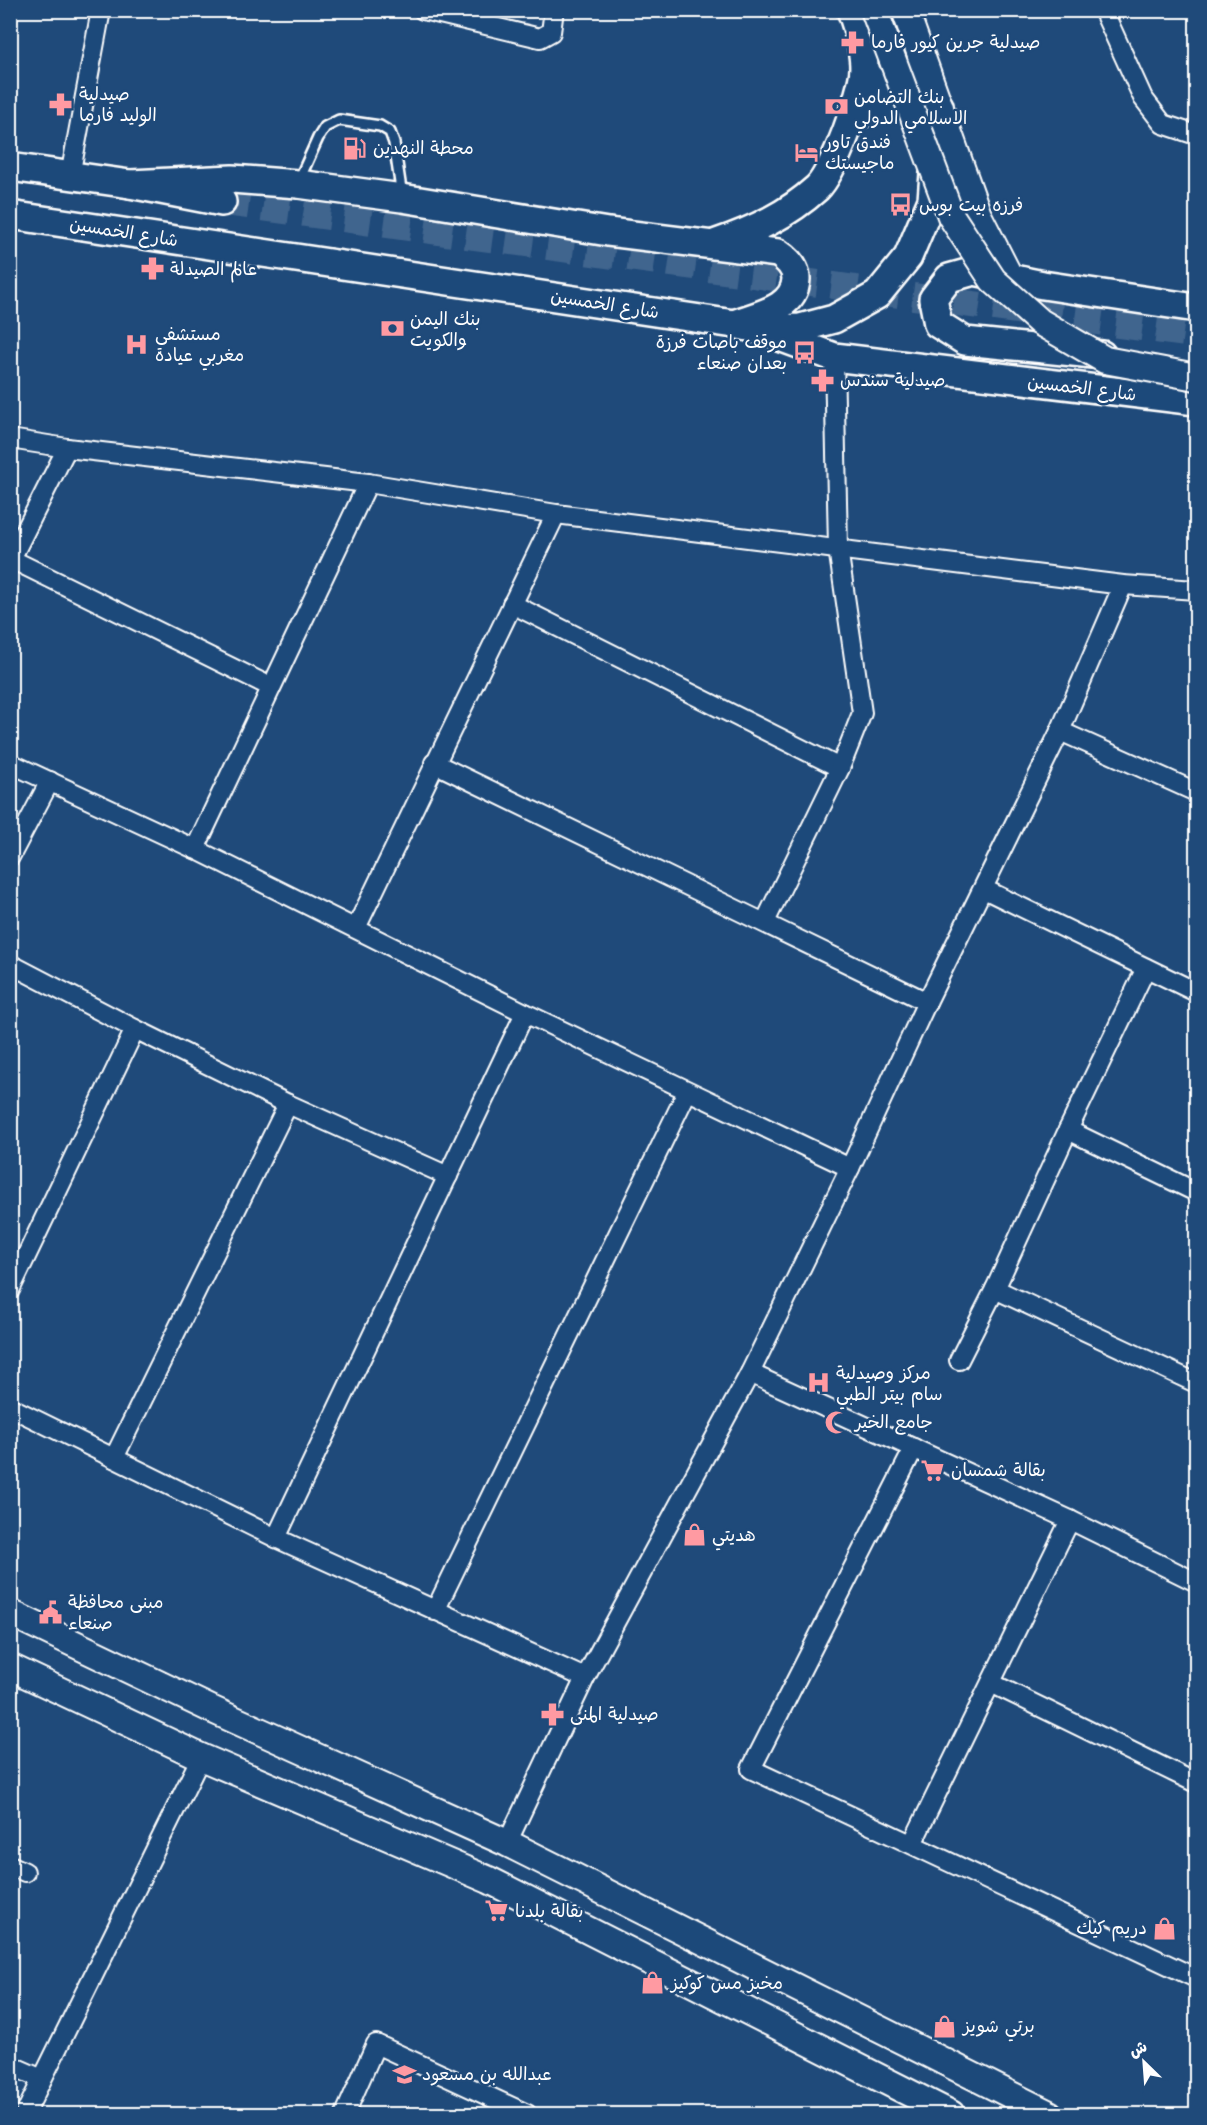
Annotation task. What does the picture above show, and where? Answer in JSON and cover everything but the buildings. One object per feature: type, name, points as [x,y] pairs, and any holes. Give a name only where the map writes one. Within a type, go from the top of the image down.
[{"type":"main road","points":[[712,245],[754,231],[786,212],[819,186],[837,156],[864,71],[863,52],[851,10]]},
{"type":"main road","points":[[864,71],[870,80],[878,85],[897,88],[914,78],[921,60]]},
{"type":"main road","points":[[746,327],[800,328],[834,319],[877,295],[908,257],[932,200],[939,106],[898,104],[851,116]]},
{"type":"main road","points":[[10,166],[130,184],[222,202]]},
{"type":"main road","points":[[130,184],[232,179],[298,184],[402,198],[608,232],[778,253],[788,259],[796,274],[795,289],[787,302],[746,327]]},
{"type":"main road","name":"شارع الخمسين","points":[[10,215],[746,327],[834,357],[1197,401]]},
{"type":"main road","points":[[1197,308],[1043,285],[974,271],[949,278],[933,299],[938,324],[965,341],[1197,365]]},
{"type":"street","points":[[70,176],[101,10]]},
{"type":"street","points":[[423,10],[540,38],[551,32],[554,10]]},
{"type":"street","points":[[874,10],[951,216],[993,280],[1040,322],[1105,360],[1197,377]]},
{"type":"street","points":[[905,10],[978,215],[1010,278],[1043,285]]},
{"type":"street","points":[[1103,10],[1143,98],[1163,124],[1197,135]]},
{"type":"street","points":[[765,922],[840,768],[862,713],[838,548],[834,357]]},
{"type":"street","points":[[10,439],[68,448],[368,483],[556,514],[1123,585],[1197,590]]},
{"type":"street","points":[[68,448],[11,559],[272,687]]},
{"type":"street","points":[[195,849],[368,483]]},
{"type":"street","points":[[356,928],[556,514]]},
{"type":"street","points":[[489,1880],[585,1678],[750,1373],[850,1168],[927,1002],[1060,731],[1123,585]]},
{"type":"street","points":[[512,604],[840,768]]},
{"type":"street","points":[[1060,731],[1197,792]]},
{"type":"street","points":[[10,763],[195,849],[687,1092],[850,1168]]},
{"type":"street","points":[[434,763],[927,1002]]},
{"type":"street","points":[[10,857],[50,781]]},
{"type":"street","points":[[984,889],[1197,992]]},
{"type":"street","points":[[10,964],[135,1029],[288,1104],[448,1176]]},
{"type":"street","points":[[958,1360],[995,1289],[1146,968]]},
{"type":"street","points":[[276,1538],[525,1013]]},
{"type":"street","points":[[10,1290],[135,1029]]},
{"type":"street","points":[[435,1611],[687,1092]]},
{"type":"street","points":[[114,1458],[288,1104]]},
{"type":"street","points":[[1068,1130],[1197,1192]]},
{"type":"street","points":[[995,1289],[1197,1383]]},
{"type":"street","points":[[750,1373],[1070,1520],[1197,1582]]},
{"type":"street","points":[[10,1407],[276,1538],[585,1678]]},
{"type":"street","points":[[914,1448],[751,1769],[1197,1978]]},
{"type":"street","points":[[912,1844],[1070,1520]]},
{"type":"street","points":[[10,1613],[213,1710],[507,1843],[1049,2115]]},
{"type":"street","points":[[10,1667],[201,1757],[489,1880],[951,2115]]},
{"type":"street","points":[[991,1683],[1197,1783]]},
{"type":"street","points":[[25,2115],[201,1757]]},
{"type":"street","points":[[345,2115],[376,2044],[527,2115]]},
{"type":"street","points":[[10,2065],[42,2079]]},
{"type":"lane","points":[[298,184],[325,127],[339,120],[380,126],[390,132],[394,143],[402,198]]},
{"type":"tunnel","points":[[222,202],[1196,335]]},
{"type":"place","name":"صيدلية جرين كيور فارما","points":[[853,42]]},
{"type":"place","name":"صيدلية الوليد فارما","points":[[61,104]]},
{"type":"place","name":"بنك التضامن الاسلامي الدولي","points":[[836,107]]},
{"type":"place","name":"محطة النهدين","points":[[355,148]]},
{"type":"place","name":"فندق تاور ماجيستك","points":[[807,152]]},
{"type":"place","name":"فرزه بيت بوس","points":[[901,205]]},
{"type":"place","name":"عالم الصيدلة","points":[[152,269]]},
{"type":"place","name":"بنك اليمن والكويت","points":[[392,329]]},
{"type":"place","name":"مستشفى مغربي عيادة","points":[[137,344]]},
{"type":"place","name":"موقف باصات فرزة بعدان صنعاء","points":[[805,352]]},
{"type":"place","name":"صيدلية سندس","points":[[822,380]]},
{"type":"place","name":"مركز وصيدلية سام بيتر الطبي","points":[[818,1383]]},
{"type":"place","name":"جامع الخير","points":[[837,1422]]},
{"type":"place","name":"بقالة شمسان","points":[[933,1470]]},
{"type":"place","name":"هديتي","points":[[694,1535]]},
{"type":"place","name":"مبنى محافظة صنعاء","points":[[50,1612]]},
{"type":"place","name":"صيدلية المنى","points":[[552,1714]]},
{"type":"place","name":"بقالة بلدنا","points":[[497,1911]]},
{"type":"place","name":"دريم كيك","points":[[1165,1928]]},
{"type":"place","name":"مخبز مس كوكيز","points":[[653,1983]]},
{"type":"place","name":"برتي شويز","points":[[945,2026]]},
{"type":"place","name":"عبدالله بن مسعود","points":[[404,2074]]}]
